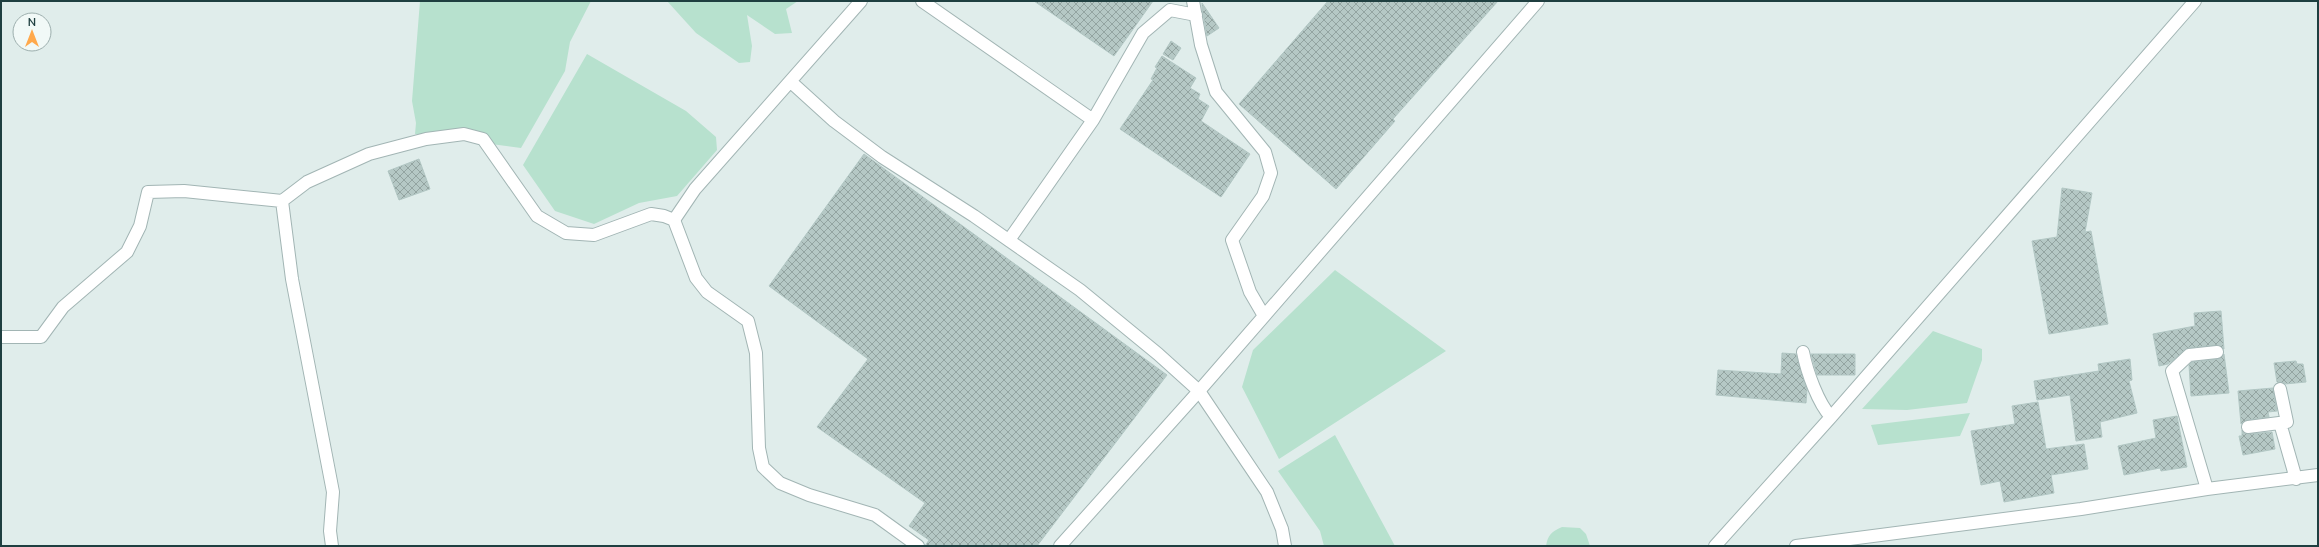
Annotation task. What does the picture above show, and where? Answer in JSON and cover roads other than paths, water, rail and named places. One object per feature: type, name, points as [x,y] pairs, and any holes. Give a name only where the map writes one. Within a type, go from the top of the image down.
[{"type":"street","points":[[674,220],[695,189],[861,1]]},
{"type":"street","points":[[922,1],[1093,120]]},
{"type":"street","points":[[1193,1],[1201,45],[1216,92],[1265,152],[1271,174],[1263,196],[1232,240],[1250,292],[1264,316]]},
{"type":"street","points":[[1060,546],[1199,391],[1538,1]]},
{"type":"street","points":[[1715,546],[1831,417],[2195,1]]},
{"type":"street","points":[[1009,240],[1093,120],[1143,33],[1170,10],[1196,15]]},
{"type":"street","points":[[791,82],[834,121],[882,157],[974,216],[1080,290],[1158,354],[1199,391],[1267,492],[1282,529],[1285,546]]},
{"type":"street","points":[[1,337],[41,337],[63,307],[128,252],[140,226],[148,192],[184,191],[237,198],[282,201],[307,182],[369,154],[426,140],[464,134],[483,139],[537,216],[566,233],[594,235],[651,214],[664,216],[674,220],[696,278],[708,292],[748,322],[756,353],[759,448],[764,467],[780,483],[809,495],[875,515],[918,546]]},
{"type":"street","points":[[282,201],[292,279],[333,492],[330,531],[332,546]]},
{"type":"street","points":[[1803,352],[1807,372],[1816,388],[1822,408],[1831,417]]},
{"type":"street","points":[[2206,489],[2172,371],[2189,355],[2217,352]]},
{"type":"street","points":[[2248,427],[2287,422],[2280,389]]},
{"type":"street","points":[[2280,423],[2296,479]]},
{"type":"street","points":[[1796,546],[2081,509],[2206,489],[2296,479],[2318,475]]}]
